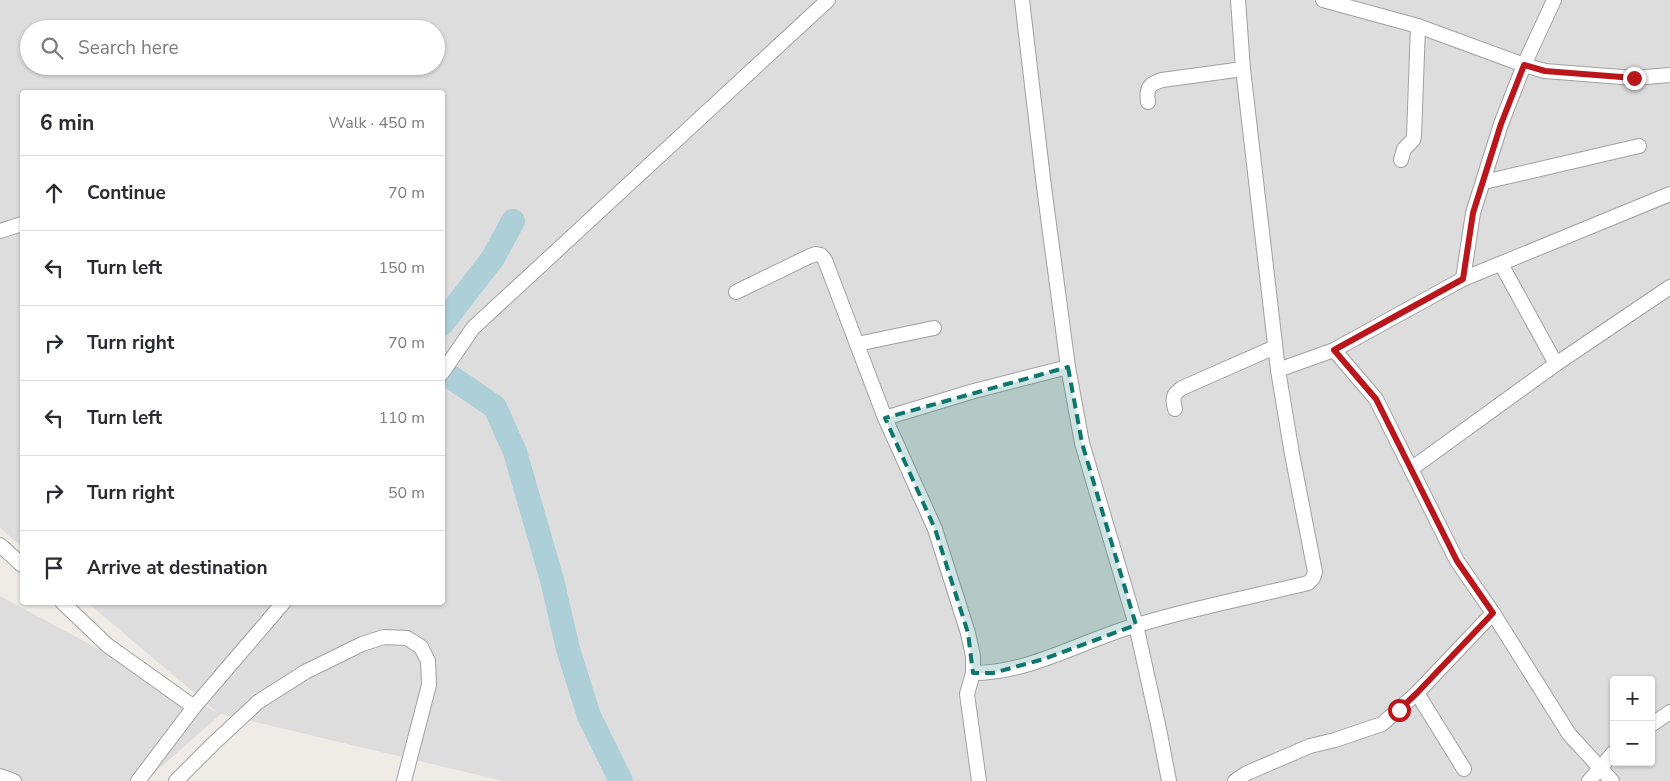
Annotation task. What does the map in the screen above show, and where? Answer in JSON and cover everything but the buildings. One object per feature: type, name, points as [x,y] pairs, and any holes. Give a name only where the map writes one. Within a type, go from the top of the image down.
[{"type":"street","points":[[445,369],[473,328],[828,0]]},
{"type":"street","points":[[1022,0],[1068,367],[1082,443],[1136,625],[1169,781]]},
{"type":"street","points":[[973,673],[993,673],[1044,659],[1136,625],[1308,583],[1313,578],[1314,572],[1292,454],[1275,347],[1243,70],[1238,0]]},
{"type":"street","points":[[1323,0],[1418,26],[1545,71],[1634,78],[1670,75]]},
{"type":"street","points":[[1463,279],[1473,213],[1501,124],[1524,65],[1554,0]]},
{"type":"street","points":[[1401,160],[1404,150],[1413,140],[1414,136],[1418,26]]},
{"type":"street","points":[[1148,102],[1146,90],[1153,83],[1162,80],[1243,70]]},
{"type":"street","points":[[1484,182],[1639,146]]},
{"type":"street","points":[[1278,370],[1334,350],[1463,279],[1670,194]]},
{"type":"street","points":[[0,231],[20,225]]},
{"type":"street","points":[[736,292],[810,256],[821,255],[825,260],[885,418],[935,529],[968,633],[973,656],[973,673],[967,694],[979,781]]},
{"type":"street","points":[[1501,264],[1556,364]]},
{"type":"street","points":[[1411,469],[1556,364],[1670,287]]},
{"type":"street","points":[[857,344],[934,328]]},
{"type":"street","points":[[1175,409],[1172,400],[1173,396],[1182,388],[1275,347]]},
{"type":"street","points":[[1334,350],[1376,399],[1457,561],[1493,613],[1569,734],[1612,781]]},
{"type":"street","points":[[885,418],[974,391],[1068,367]]},
{"type":"street","points":[[0,546],[20,563]]},
{"type":"street","points":[[65,605],[107,645],[194,707]]},
{"type":"street","points":[[138,781],[194,707],[281,605]]},
{"type":"street","points":[[1244,778],[1310,746],[1336,740],[1382,724],[1417,693],[1493,613]]},
{"type":"street","points":[[176,781],[258,702],[305,672],[362,644],[384,638],[407,638],[421,647],[428,661],[429,685],[404,781]]},
{"type":"street","points":[[1417,693],[1464,769]]},
{"type":"street","points":[[1655,722],[1670,712]]},
{"type":"street","points":[[1589,781],[1610,757]]},
{"type":"street","points":[[0,776],[14,781]]},
{"type":"highlighted area","points":[[1068,367],[1082,443],[1136,625],[1044,659],[993,673],[973,673],[968,633],[935,529],[885,418]]},
{"type":"shaded area","points":[[0,0],[1670,0],[1670,781],[503,781],[221,714],[145,781],[0,781],[0,596],[218,713],[90,605],[445,605],[445,90],[20,90],[20,545],[0,528]]},
{"type":"waterway","points":[[445,320],[493,258],[513,221]]},
{"type":"waterway","points":[[445,373],[495,407],[515,452],[552,580],[568,649],[589,716],[621,781]]},
{"type":"route","points":[[1399,710],[1493,613],[1457,561],[1376,399],[1334,350],[1463,279],[1473,213],[1501,124],[1524,65],[1545,71],[1634,78]]}]
